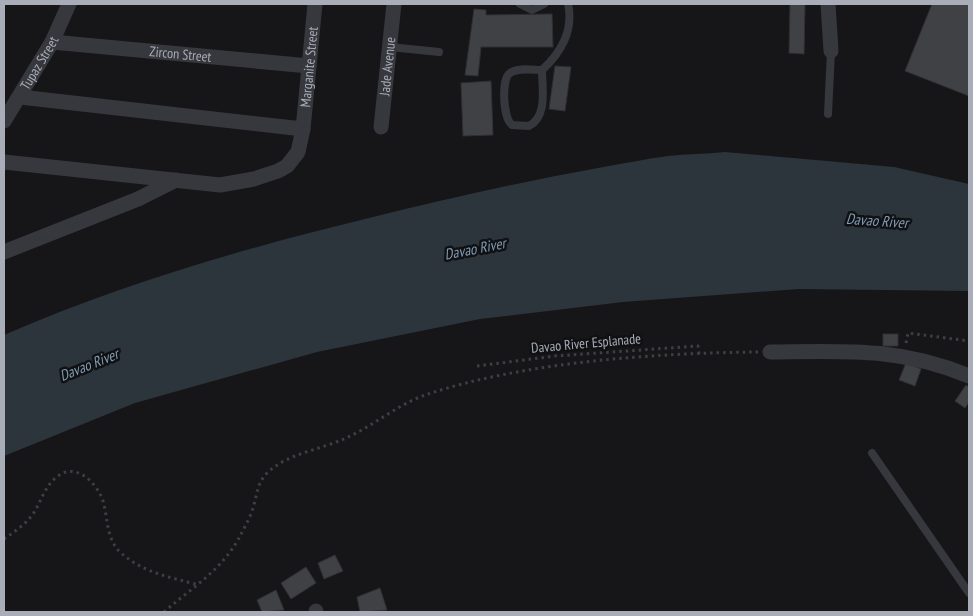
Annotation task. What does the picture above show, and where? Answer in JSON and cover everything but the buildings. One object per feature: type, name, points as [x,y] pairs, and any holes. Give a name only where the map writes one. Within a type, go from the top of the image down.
[{"type":"street","name":"Tupaz Street","points":[[4,121],[52,42],[69,4]]},
{"type":"street","points":[[310,4],[315,4]]},
{"type":"street","name":"Marganite Street","points":[[4,162],[220,185],[254,179],[278,171],[287,166],[298,152],[303,129],[315,4]]},
{"type":"street","name":"Jade Avenue","points":[[381,127],[394,4]]},
{"type":"street","points":[[828,4],[831,51]]},
{"type":"street","name":"Zircon Street","points":[[52,42],[309,66]]},
{"type":"street","points":[[20,97],[303,129]]},
{"type":"street","points":[[4,252],[138,199],[176,180]]},
{"type":"street","points":[[770,352],[886,353],[912,358],[969,376]]},
{"type":"lane","points":[[520,4],[532,10],[544,4]]},
{"type":"lane","points":[[542,70],[541,110],[539,117],[529,126],[512,124],[505,115],[505,82],[508,75],[516,70],[542,70],[555,58],[564,42],[568,4]]},
{"type":"lane","points":[[390,47],[439,52]]},
{"type":"lane","points":[[828,114],[831,51]]},
{"type":"lane","points":[[872,453],[969,593]]},
{"type":"path","points":[[908,333],[969,341]]},
{"type":"path","name":"Davao River Esplanade","points":[[477,366],[555,356],[698,346],[699,354]]},
{"type":"path","points":[[164,612],[200,585],[220,564],[238,540],[252,511],[257,488],[265,475],[279,463],[335,443],[368,428],[410,402],[449,388],[512,374],[624,359],[770,352]]},
{"type":"path","points":[[4,539],[19,529],[33,514],[44,492],[56,476],[68,470],[77,471],[87,479],[102,499],[111,540],[118,550],[136,565],[150,572],[200,585]]},
{"type":"water","name":"Davao River","points":[[725,152],[894,167],[969,184],[969,291],[799,289],[623,302],[480,319],[317,352],[135,403],[4,456],[4,335],[49,316],[139,283],[229,255],[398,211],[569,173],[668,156]]}]
